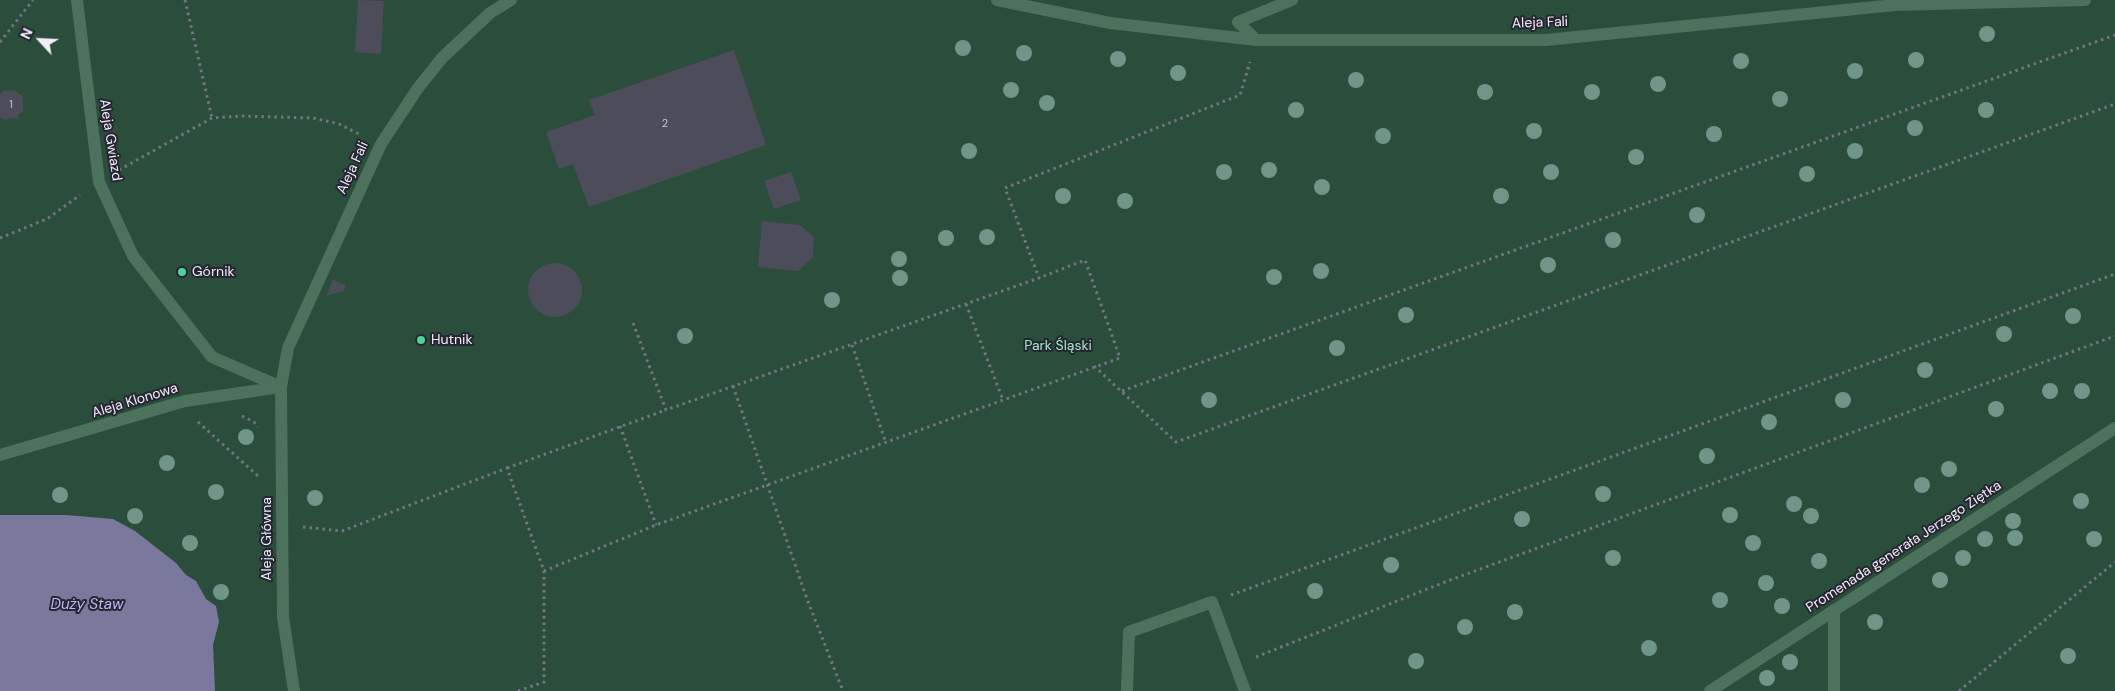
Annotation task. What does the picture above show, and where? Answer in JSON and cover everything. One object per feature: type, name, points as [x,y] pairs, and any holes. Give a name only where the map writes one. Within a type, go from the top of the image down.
[{"type":"street","name":"Aleja Gwiazd","points":[[76,0],[99,182],[133,256],[212,357],[281,387]]},
{"type":"street","name":"Aleja Fali","points":[[281,387],[288,348],[381,144],[418,88],[442,58],[490,13],[511,0]]},
{"type":"street","name":"Aleja Fali","points":[[998,0],[1110,23],[1256,40],[1546,40],[1895,5],[2085,0]]},
{"type":"street","points":[[1256,40],[1238,22],[1292,0]]},
{"type":"street","points":[[1880,0],[1895,5]]},
{"type":"street","name":"Aleja Klonowa","points":[[0,455],[185,401],[281,387]]},
{"type":"street","name":"Aleja Główna","points":[[281,387],[283,617],[294,691]]},
{"type":"street","name":"Promenada generała Jerzego Ziętka","points":[[1710,691],[2115,428]]},
{"type":"street","points":[[1127,691],[1129,632],[1212,602],[1245,691]]},
{"type":"street","points":[[1834,610],[1834,691]]},
{"type":"path","points":[[0,42],[33,0]]},
{"type":"path","points":[[185,0],[212,118]]},
{"type":"path","points":[[1122,392],[2115,35]]},
{"type":"path","points":[[1038,278],[1005,188],[1240,96],[1256,40]]},
{"type":"path","points":[[1094,366],[1176,442],[2115,104]]},
{"type":"path","points":[[0,238],[48,219],[99,182],[212,118],[241,116],[313,118],[339,124],[381,144]]},
{"type":"path","points":[[304,527],[342,531],[620,426],[852,345],[1085,260],[1120,358],[768,484],[544,571]]},
{"type":"path","points":[[1212,602],[2115,274]]},
{"type":"path","points":[[966,304],[1003,400]]},
{"type":"path","points":[[633,323],[666,410]]},
{"type":"path","points":[[1235,666],[1445,582],[2115,336]]},
{"type":"path","points":[[852,345],[886,443]]},
{"type":"path","points":[[733,386],[806,599],[843,691]]},
{"type":"path","points":[[235,414],[254,422],[259,428]]},
{"type":"path","points":[[204,417],[196,421],[258,474]]},
{"type":"path","points":[[620,426],[656,526]]},
{"type":"path","points":[[258,484],[259,468]]},
{"type":"path","points":[[507,468],[544,571],[544,682],[518,691]]},
{"type":"path","points":[[1959,691],[2115,562]]},
{"type":"green space","name":"Park Śląski","points":[[0,0],[2115,0],[2115,691],[0,691]]},
{"type":"water","name":"Duży Staw","points":[[0,515],[66,515],[113,519],[135,531],[176,563],[186,575],[196,581],[206,599],[216,606],[219,622],[213,645],[215,691],[0,691]]},
{"type":"building","points":[[358,0],[384,1],[381,54],[355,52]]},
{"type":"building","points":[[734,50],[766,145],[589,207],[573,164],[559,169],[546,132],[595,115],[589,100]]},
{"type":"building","points":[[14,90],[23,97],[23,109],[25,109],[17,116],[18,119],[8,118],[6,121],[0,117],[0,94],[4,91]]},
{"type":"building","points":[[791,172],[801,200],[774,209],[764,181]]},
{"type":"building","points":[[762,221],[800,225],[814,237],[813,257],[798,271],[758,267]]},
{"type":"building","points":[[550,263],[560,263],[570,267],[578,275],[582,290],[578,305],[570,313],[560,317],[550,317],[540,313],[532,305],[528,295],[528,285],[532,275],[540,267]]},
{"type":"building","points":[[333,280],[346,285],[343,291],[326,296]]},
{"type":"place","name":"Górnik","points":[[182,272]]},
{"type":"place","name":"Hutnik","points":[[421,340]]}]
